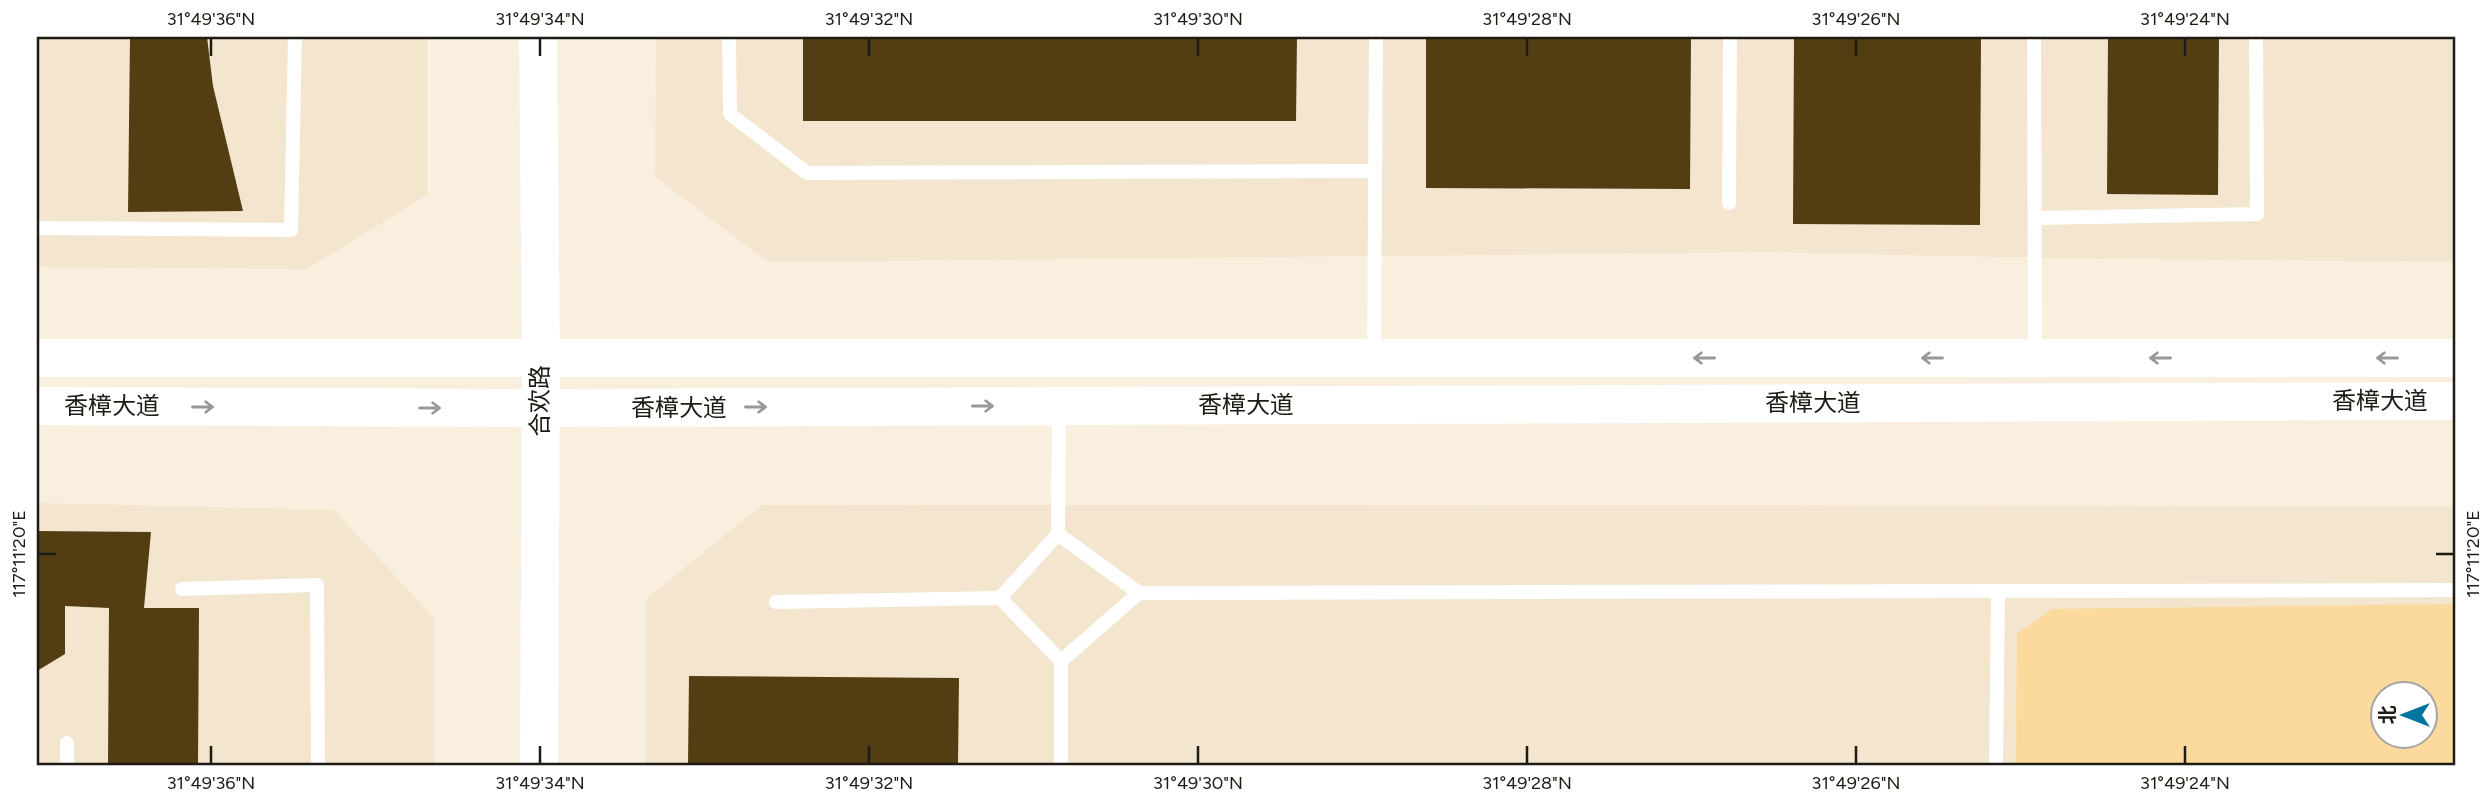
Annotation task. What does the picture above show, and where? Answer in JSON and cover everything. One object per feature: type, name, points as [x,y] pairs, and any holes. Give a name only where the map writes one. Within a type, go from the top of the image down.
[{"type":"main road","name":"合欢路","points":[[538,37],[541,358],[539,765]]},
{"type":"main road","name":"香樟大道","points":[[37,358],[2455,358]]},
{"type":"main road","name":"香樟大道","points":[[37,406],[541,408],[2455,401]]},
{"type":"lane","points":[[37,229],[290,230],[295,37]]},
{"type":"lane","points":[[729,37],[730,114],[807,173],[1375,172]]},
{"type":"lane","points":[[1374,358],[1376,37]]},
{"type":"lane","points":[[1730,37],[1730,203]]},
{"type":"lane","points":[[2034,37],[2035,358]]},
{"type":"lane","points":[[2035,218],[2257,214],[2256,37]]},
{"type":"lane","points":[[776,602],[1000,598],[1058,534],[1059,406]]},
{"type":"lane","points":[[1058,534],[1139,593],[2455,590]]},
{"type":"lane","points":[[182,589],[317,585],[318,765]]},
{"type":"lane","points":[[1996,765],[1998,591]]},
{"type":"lane","points":[[1061,661],[1139,593]]},
{"type":"lane","points":[[1000,598],[1061,661],[1060,765]]},
{"type":"lane","points":[[67,743],[67,765]]},
{"type":"shaded area","points":[[37,37],[427,37],[427,195],[307,269],[37,267]]},
{"type":"shaded area","points":[[656,37],[2455,37],[2455,262],[1769,252],[768,262],[655,177]]},
{"type":"shaded area","points":[[37,503],[334,510],[434,618],[434,765],[37,765]]},
{"type":"shaded area","points":[[762,505],[2455,506],[2455,765],[646,765],[646,599]]},
{"type":"shaded area","points":[[2455,604],[2455,765],[2016,765],[2017,634],[2052,609]]},
{"type":"building","points":[[130,37],[207,37],[213,86],[243,211],[128,212]]},
{"type":"building","points":[[803,37],[1297,37],[1296,121],[803,121]]},
{"type":"building","points":[[1426,37],[1691,37],[1690,189],[1426,188]]},
{"type":"building","points":[[1794,37],[1981,37],[1980,225],[1793,224]]},
{"type":"building","points":[[2108,37],[2219,37],[2218,195],[2107,194]]},
{"type":"building","points":[[37,531],[151,532],[144,608],[199,608],[198,765],[108,765],[109,608],[65,606],[65,654],[37,671]]},
{"type":"building","points":[[689,676],[959,678],[958,765],[688,765]]}]
